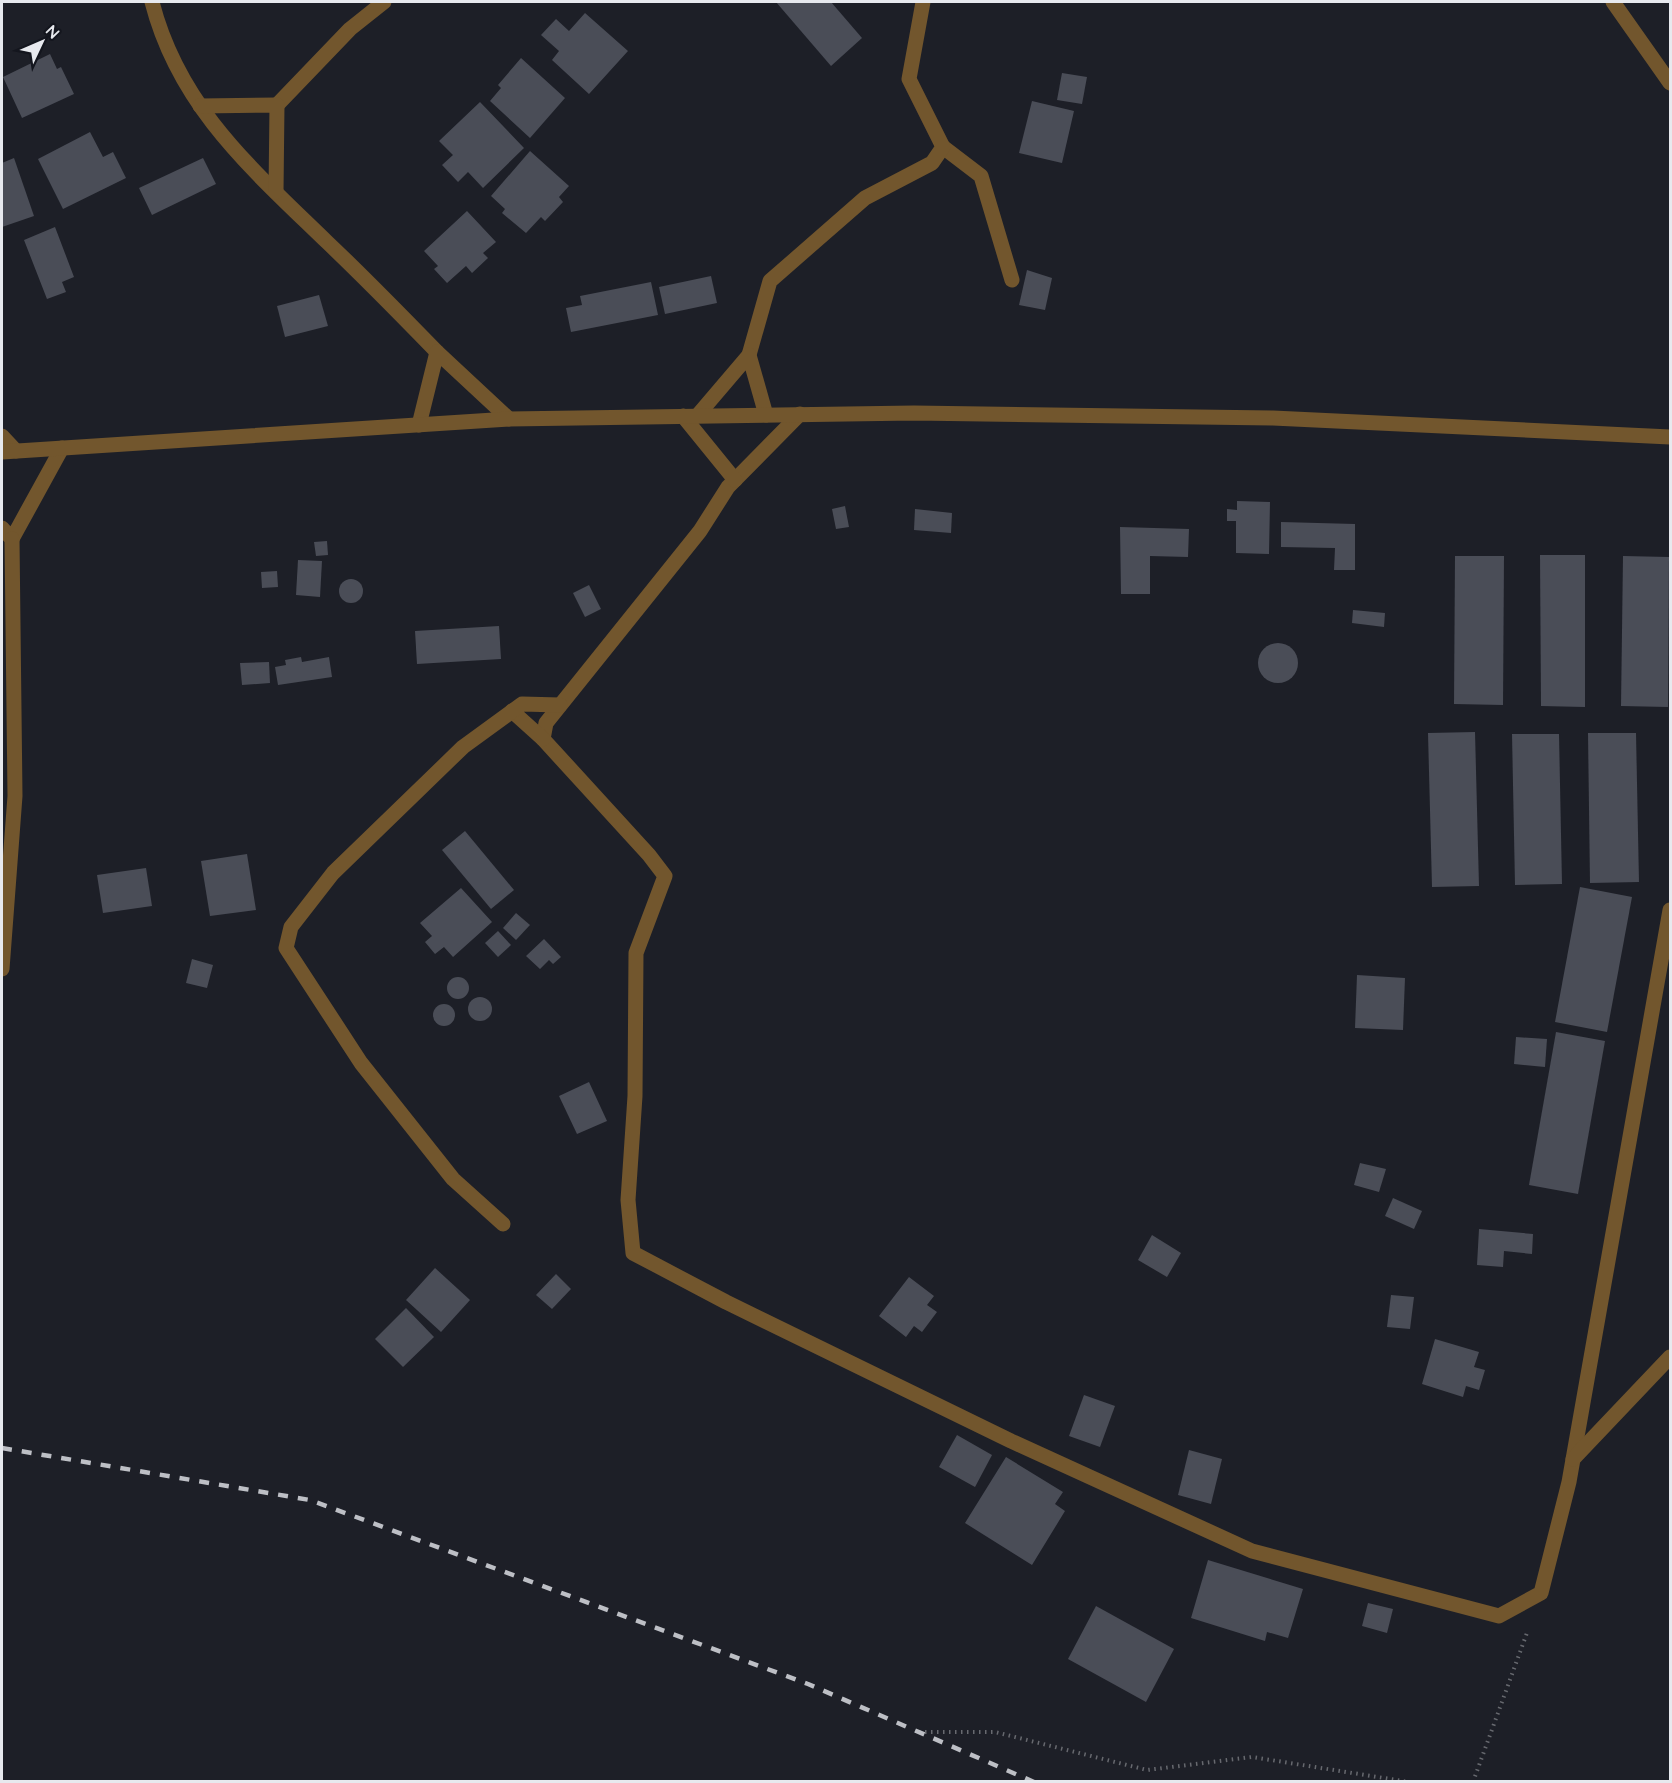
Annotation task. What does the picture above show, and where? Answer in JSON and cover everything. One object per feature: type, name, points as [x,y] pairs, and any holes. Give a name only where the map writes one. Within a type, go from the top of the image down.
[{"type":"street","points":[[152,2],[161,37],[189,92],[237,154],[437,352],[509,419]]},
{"type":"street","points":[[276,192],[277,105],[350,29],[384,2]]},
{"type":"street","points":[[923,2],[909,79],[943,147],[981,176],[1012,280]]},
{"type":"street","points":[[1613,2],[1671,83]]},
{"type":"street","points":[[200,106],[277,105]]},
{"type":"street","points":[[690,416],[749,355],[770,282],[865,198],[932,163],[943,147]]},
{"type":"street","points":[[419,425],[437,352]]},
{"type":"street","points":[[749,355],[766,415]]},
{"type":"street","points":[[2,436],[9,451],[509,419],[914,412],[1273,418],[1671,437]]},
{"type":"street","points":[[543,739],[546,723],[700,531],[735,480],[800,414]]},
{"type":"street","points":[[690,416],[735,480]]},
{"type":"street","points":[[2,969],[15,796],[7,534],[62,448]]},
{"type":"street","points":[[503,1224],[453,1179],[361,1063],[286,948],[291,927],[333,873],[463,747],[522,704],[560,705]]},
{"type":"street","points":[[512,711],[543,739],[649,855],[665,876],[636,953],[635,1096],[628,1200],[633,1252],[726,1302],[1011,1441],[1252,1551],[1499,1616],[1541,1593],[1573,1459],[1671,910]]},
{"type":"street","points":[[1573,1459],[1671,1357]]},
{"type":"path","points":[[1473,1782],[1541,1593]]},
{"type":"path","points":[[919,1732],[995,1732],[1147,1770],[1252,1757],[1410,1782]]},
{"type":"building","points":[[776,2],[831,2],[862,38],[831,66]]},
{"type":"building","points":[[585,13],[628,51],[589,94],[552,60],[559,51],[541,35],[556,19],[569,31]]},
{"type":"building","points":[[50,54],[57,69],[61,67],[74,94],[22,118],[3,77]]},
{"type":"building","points":[[521,58],[565,98],[530,138],[490,101],[501,88],[498,85]]},
{"type":"building","points":[[1062,73],[1087,77],[1082,104],[1057,100]]},
{"type":"building","points":[[1032,101],[1074,111],[1062,163],[1019,153]]},
{"type":"building","points":[[480,102],[524,148],[483,188],[468,172],[458,182],[442,165],[453,155],[439,141]]},
{"type":"building","points":[[90,132],[103,157],[113,152],[126,178],[63,209],[38,159]]},
{"type":"building","points":[[530,151],[569,186],[559,197],[563,202],[545,221],[541,217],[526,233],[502,213],[505,209],[491,196]]},
{"type":"building","points":[[14,158],[34,216],[2,227],[2,163]]},
{"type":"building","points":[[203,158],[216,184],[152,215],[139,188]]},
{"type":"building","points":[[467,211],[496,242],[483,253],[488,258],[472,273],[466,266],[447,283],[434,269],[438,266],[424,251]]},
{"type":"building","points":[[55,227],[74,277],[62,282],[66,292],[47,299],[24,240]]},
{"type":"building","points":[[1027,270],[1052,278],[1045,310],[1019,305]]},
{"type":"building","points":[[711,276],[717,303],[665,314],[659,287]]},
{"type":"building","points":[[651,282],[658,315],[571,332],[566,308],[582,305],[580,296]]},
{"type":"building","points":[[319,295],[328,326],[285,337],[277,306]]},
{"type":"building","points":[[1237,501],[1270,502],[1269,554],[1236,553],[1236,521],[1227,521],[1227,509],[1237,510]]},
{"type":"building","points":[[845,506],[849,527],[836,529],[832,509]]},
{"type":"building","points":[[915,509],[952,513],[951,533],[914,530]]},
{"type":"building","points":[[1281,522],[1355,524],[1355,570],[1334,570],[1335,548],[1281,547]]},
{"type":"building","points":[[1120,527],[1189,529],[1188,557],[1150,556],[1150,594],[1121,594]]},
{"type":"building","points":[[327,541],[328,555],[316,556],[314,542]]},
{"type":"building","points":[[1540,555],[1585,555],[1585,707],[1541,706]]},
{"type":"building","points":[[1455,556],[1504,556],[1503,705],[1454,704]]},
{"type":"building","points":[[1623,556],[1669,557],[1668,707],[1621,706]]},
{"type":"building","points":[[298,560],[322,561],[320,597],[296,595]]},
{"type":"building","points":[[277,571],[278,587],[262,588],[261,572]]},
{"type":"building","points":[[351,579],[359,583],[363,591],[359,599],[351,603],[343,599],[339,591],[343,583]]},
{"type":"building","points":[[589,585],[601,609],[585,617],[573,593]]},
{"type":"building","points":[[1353,610],[1385,613],[1384,627],[1352,623]]},
{"type":"building","points":[[499,626],[501,659],[417,664],[415,631]]},
{"type":"building","points":[[1278,643],[1292,649],[1298,663],[1292,677],[1278,683],[1264,677],[1258,663],[1264,649]]},
{"type":"building","points":[[301,657],[302,662],[329,657],[332,677],[278,685],[275,667],[286,665],[285,660]]},
{"type":"building","points":[[269,662],[270,683],[242,685],[240,663]]},
{"type":"building","points":[[1475,732],[1479,886],[1432,887],[1428,733]]},
{"type":"building","points":[[1588,733],[1636,733],[1639,882],[1590,883]]},
{"type":"building","points":[[1512,734],[1559,734],[1562,884],[1515,885]]},
{"type":"building","points":[[465,831],[514,890],[491,909],[442,850]]},
{"type":"building","points":[[247,854],[256,910],[210,916],[201,861]]},
{"type":"building","points":[[146,868],[152,906],[103,913],[97,875]]},
{"type":"building","points":[[1580,887],[1632,897],[1607,1032],[1555,1022]]},
{"type":"building","points":[[461,888],[492,922],[453,957],[444,947],[435,954],[425,942],[432,936],[420,923]]},
{"type":"building","points":[[516,913],[530,925],[516,940],[503,928]]},
{"type":"building","points":[[498,931],[511,945],[498,957],[485,943]]},
{"type":"building","points":[[544,939],[561,957],[553,964],[549,960],[540,969],[526,956]]},
{"type":"building","points":[[192,959],[213,965],[207,988],[186,983]]},
{"type":"building","points":[[1357,975],[1405,978],[1403,1030],[1355,1028]]},
{"type":"building","points":[[458,977],[466,980],[469,988],[466,996],[458,999],[450,996],[447,988],[450,980]]},
{"type":"building","points":[[475,997],[485,997],[492,1004],[492,1014],[485,1021],[475,1021],[468,1014],[468,1004]]},
{"type":"building","points":[[444,1004],[452,1007],[455,1015],[452,1023],[444,1026],[436,1023],[433,1015],[436,1007]]},
{"type":"building","points":[[1556,1032],[1605,1041],[1578,1194],[1529,1185]]},
{"type":"building","points":[[1516,1037],[1547,1039],[1545,1067],[1514,1064]]},
{"type":"building","points":[[589,1082],[607,1121],[577,1134],[559,1096]]},
{"type":"building","points":[[1360,1163],[1386,1169],[1379,1192],[1354,1185]]},
{"type":"building","points":[[1393,1198],[1422,1211],[1414,1229],[1385,1216]]},
{"type":"building","points":[[1479,1229],[1533,1234],[1532,1254],[1504,1251],[1503,1267],[1477,1265]]},
{"type":"building","points":[[1152,1235],[1181,1253],[1167,1277],[1138,1260]]},
{"type":"building","points":[[435,1268],[470,1300],[441,1332],[406,1300]]},
{"type":"building","points":[[556,1274],[571,1289],[552,1309],[536,1295]]},
{"type":"building","points":[[909,1277],[934,1296],[927,1305],[937,1312],[922,1332],[914,1326],[906,1337],[879,1316]]},
{"type":"building","points":[[1391,1295],[1414,1297],[1410,1329],[1387,1327]]},
{"type":"building","points":[[406,1308],[434,1337],[403,1367],[375,1339]]},
{"type":"building","points":[[1435,1339],[1479,1352],[1474,1367],[1485,1370],[1479,1390],[1466,1386],[1463,1397],[1422,1384]]},
{"type":"building","points":[[1084,1395],[1115,1406],[1100,1447],[1069,1436]]},
{"type":"building","points":[[957,1435],[992,1455],[975,1487],[939,1467]]},
{"type":"building","points":[[1189,1450],[1222,1459],[1211,1504],[1178,1495]]},
{"type":"building","points":[[1006,1457],[1063,1492],[1055,1504],[1065,1511],[1032,1565],[965,1523]]},
{"type":"building","points":[[1208,1560],[1303,1589],[1288,1638],[1267,1632],[1265,1641],[1191,1618]]},
{"type":"building","points":[[1368,1603],[1393,1609],[1387,1633],[1362,1626]]},
{"type":"building","points":[[1096,1606],[1174,1649],[1146,1702],[1068,1659]]},
{"type":"railway","points":[[2,1448],[310,1500],[808,1684],[1034,1782]]}]
